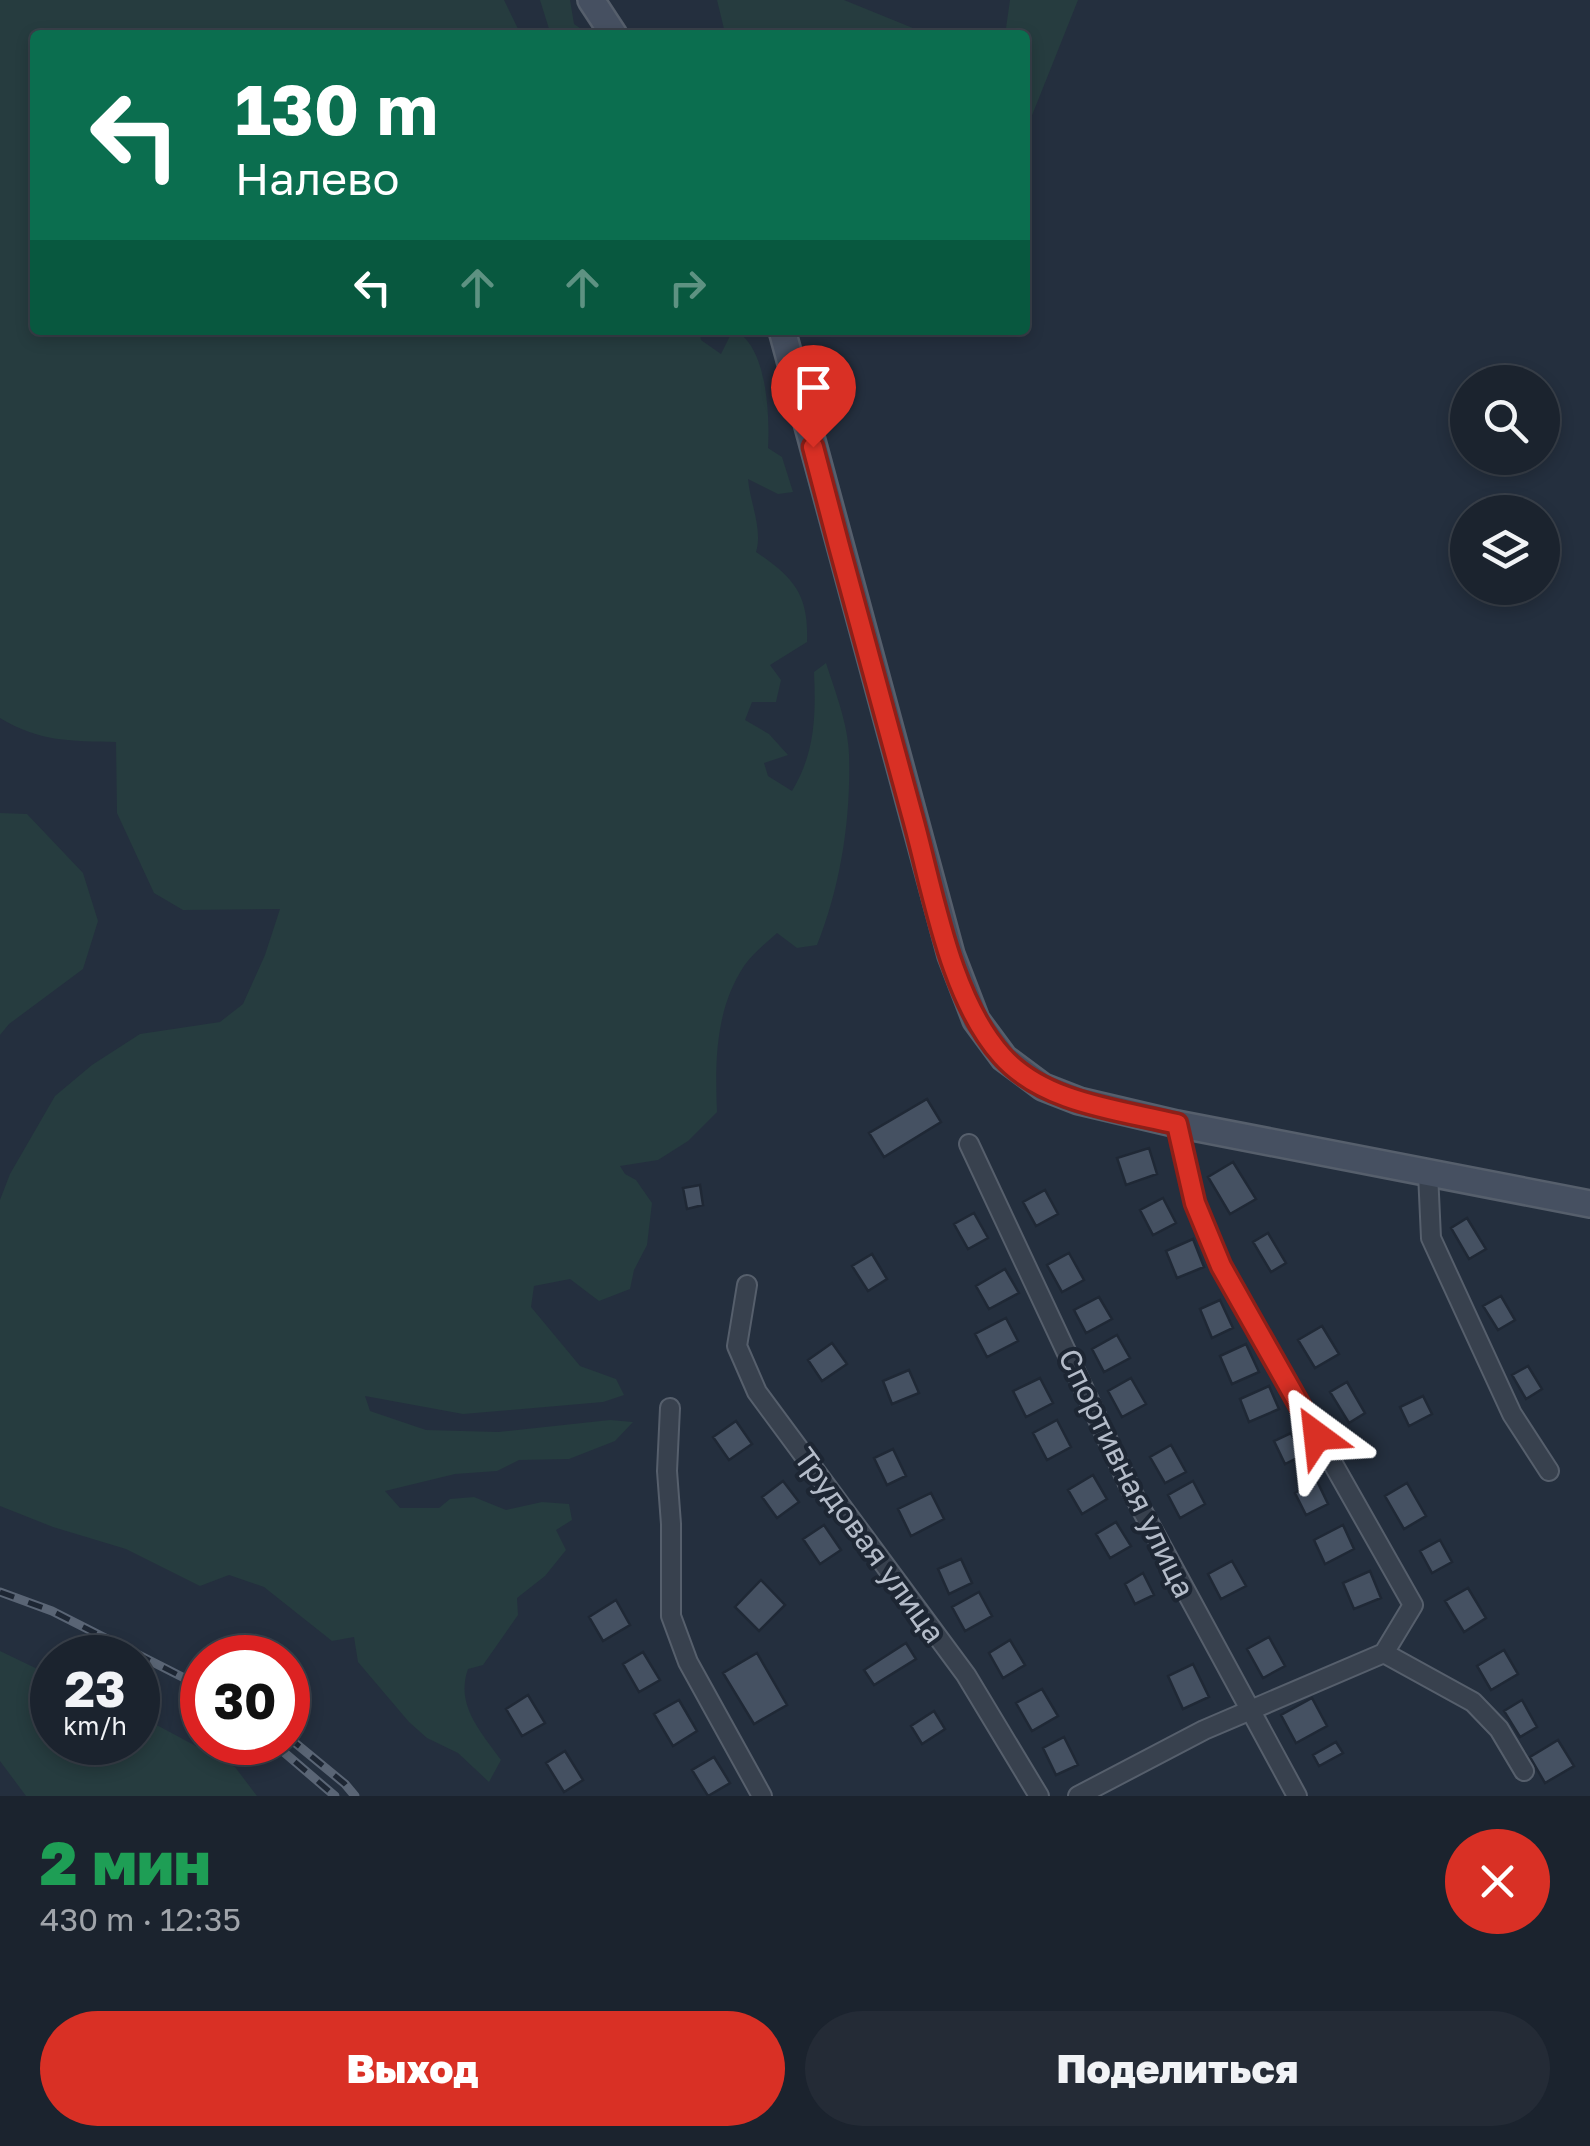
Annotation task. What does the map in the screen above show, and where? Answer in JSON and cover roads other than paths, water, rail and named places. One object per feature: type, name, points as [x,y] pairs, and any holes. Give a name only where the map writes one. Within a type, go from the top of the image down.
[{"type":"main road","points":[[592,0],[611,30]]},
{"type":"main road","points":[[783,335],[951,956],[976,1020],[1004,1058],[1042,1086],[1079,1101],[1177,1124],[1590,1204]]},
{"type":"street","points":[[1078,1796],[1204,1730],[1384,1653],[1413,1605],[1221,1266],[1195,1203],[1177,1124]]},
{"type":"street","name":"Спортивная улица","points":[[969,1144],[1131,1490],[1297,1796]]},
{"type":"street","points":[[1428,1172],[1431,1238],[1512,1414],[1549,1471]]},
{"type":"street","name":"Трудовая улица","points":[[748,1285],[737,1346],[757,1392],[966,1675],[1039,1796]]},
{"type":"street","points":[[670,1408],[667,1471],[671,1616],[688,1662],[762,1796]]},
{"type":"street","points":[[1384,1653],[1473,1702],[1499,1729],[1524,1771]]},
{"type":"railway","points":[[0,1592],[52,1611],[180,1676]]},
{"type":"railway","points":[[310,1755],[355,1796]]},
{"type":"railway","points":[[299,1765],[335,1796]]}]
